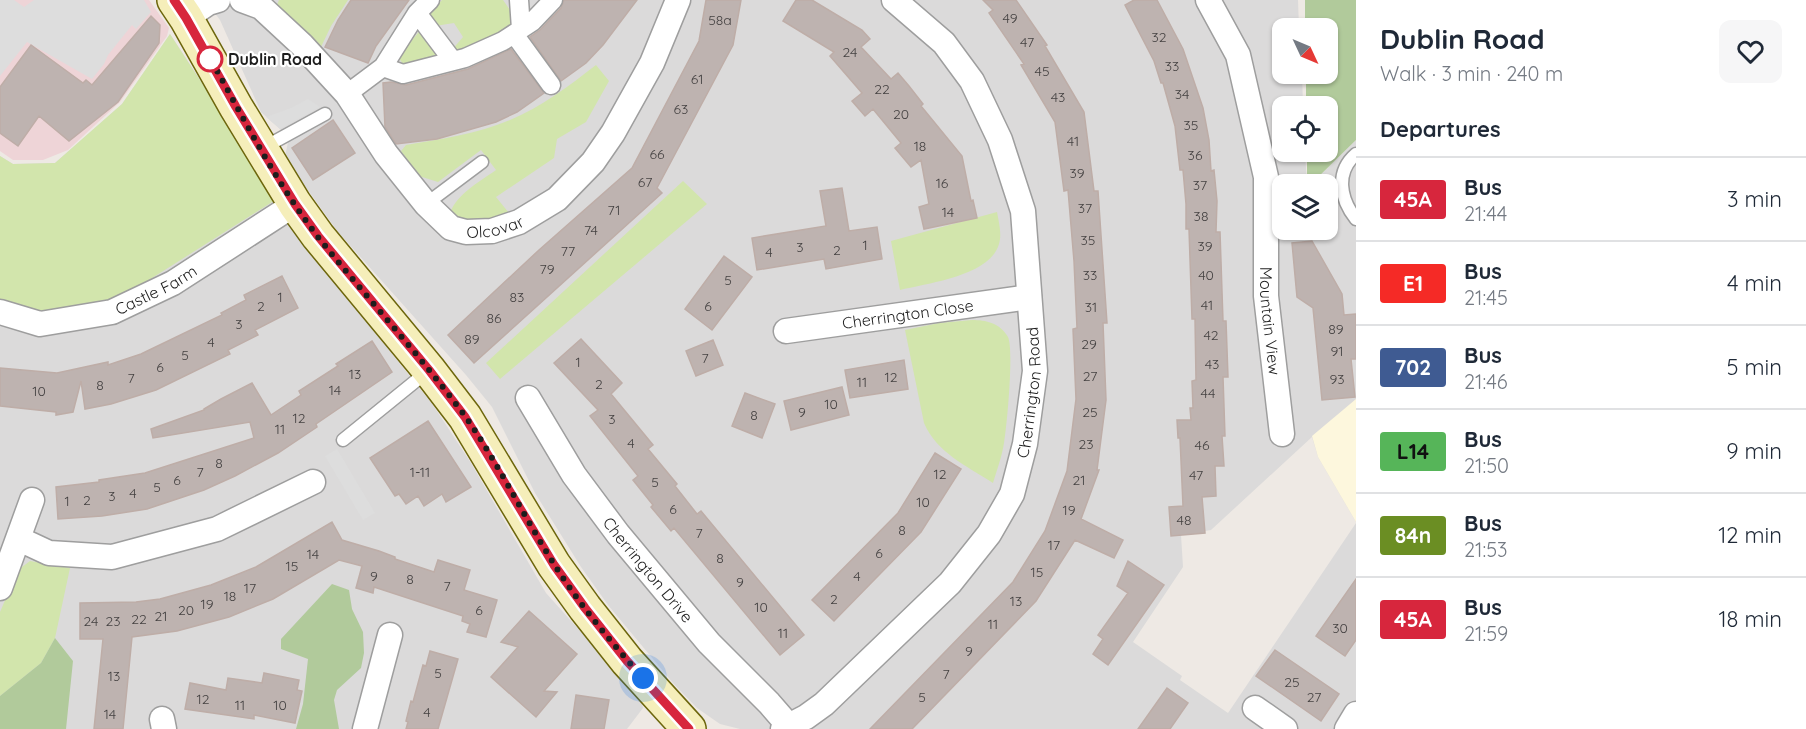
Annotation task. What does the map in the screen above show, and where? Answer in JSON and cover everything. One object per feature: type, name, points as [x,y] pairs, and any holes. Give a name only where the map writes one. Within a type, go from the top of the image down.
[{"type":"main road","points":[[180,9],[295,204],[318,236],[465,417],[554,565],[585,608],[627,661],[689,729]]},
{"type":"street","points":[[180,9],[218,0]]},
{"type":"street","points":[[347,94],[383,67],[417,13],[430,0]]},
{"type":"street","points":[[519,0],[517,32],[551,85]]},
{"type":"street","points":[[383,67],[403,74],[465,58],[517,32],[532,22],[553,0]]},
{"type":"street","name":"Olcovar","points":[[256,2],[302,45],[347,94],[386,154],[426,204],[451,228],[466,232],[492,231],[519,222],[557,199],[593,162],[613,133],[652,63],[678,0]]},
{"type":"street","name":"Cherrington Road","points":[[786,728],[825,704],[950,583],[989,534],[1012,494],[1025,444],[1035,371],[1023,211],[1000,140],[972,81],[944,43],[894,0]]},
{"type":"street","name":"Mountain View","points":[[1208,0],[1238,55],[1266,177],[1266,296],[1282,434]]},
{"type":"street","points":[[417,13],[453,61]]},
{"type":"street","name":"Castle Farm","points":[[0,312],[40,324],[112,312],[174,283],[295,204]]},
{"type":"street","name":"Cherrington Close","points":[[786,331],[1029,297]]},
{"type":"street","name":"Cherrington Drive","points":[[528,398],[574,476],[618,534],[709,643],[769,703],[786,728]]},
{"type":"street","points":[[19,539],[49,553],[112,557],[217,529],[313,482]]},
{"type":"street","points":[[0,588],[32,500]]},
{"type":"street","points":[[365,729],[390,635]]},
{"type":"street","points":[[1255,708],[1285,729]]},
{"type":"street","points":[[1347,729],[1356,714]]},
{"type":"lane","points":[[262,149],[325,114]]},
{"type":"lane","points":[[1356,154],[1344,172],[1341,185],[1343,199],[1356,219]]},
{"type":"lane","points":[[426,204],[482,162]]},
{"type":"lane","points":[[343,440],[429,370]]},
{"type":"shaded area","points":[[0,0],[149,0],[169,28],[167,36],[120,102],[68,150],[43,160],[13,160],[0,151]]},
{"type":"shaded area","points":[[0,0],[14,0],[24,7],[34,0],[144,0],[151,12],[136,29],[132,25],[92,79],[27,42],[0,76]]},
{"type":"shaded area","points":[[205,0],[1298,0],[1299,18],[1272,18],[1272,84],[1302,84],[1303,96],[1272,96],[1272,162],[1306,162],[1306,174],[1272,174],[1272,240],[1338,240],[1338,174],[1321,174],[1334,162],[1338,162],[1338,158],[1356,140],[1356,522],[1318,457],[1312,437],[1211,530],[1181,535],[1183,567],[1133,642],[1182,676],[1180,680],[1228,713],[1356,523],[1356,729],[740,729],[720,724],[697,708],[673,683],[608,605],[581,567],[535,493],[492,407],[338,232],[302,182],[285,157],[288,142],[280,129],[261,112],[220,20]]},
{"type":"shaded area","points":[[170,34],[329,275],[433,405],[471,463],[546,593],[641,699],[643,708],[627,729],[47,729],[0,718],[0,156],[13,164],[55,163],[122,104]]},
{"type":"shaded area","points":[[308,99],[320,107],[280,129],[266,117],[291,108]]},
{"type":"shaded area","points":[[1356,399],[1356,522],[1318,457],[1312,436]]},
{"type":"shaded area","points":[[337,449],[375,513],[363,520],[325,456]]},
{"type":"green space","points":[[279,0],[348,0],[321,47],[275,9]]},
{"type":"green space","points":[[442,0],[503,0],[517,20],[517,29],[455,57],[451,51],[463,37],[454,23],[435,26],[427,15]]},
{"type":"green space","points":[[1305,0],[1356,0],[1356,140],[1338,158],[1338,96],[1306,96],[1306,84],[1338,84],[1338,18],[1305,18]]},
{"type":"green space","points":[[422,28],[442,58],[408,71],[398,57]]},
{"type":"green space","points":[[170,34],[277,199],[122,297],[57,311],[19,311],[0,301],[0,156],[13,164],[55,163],[122,104]]},
{"type":"green space","points":[[596,65],[609,81],[586,122],[557,139],[554,158],[496,197],[509,213],[472,223],[449,217],[461,196],[496,170],[481,150],[438,182],[419,176],[401,151],[406,145],[472,132],[510,120],[544,102]]},
{"type":"green space","points":[[1307,162],[1334,162],[1321,174],[1307,174]]},
{"type":"green space","points":[[683,181],[707,204],[500,379],[486,363]]},
{"type":"green space","points":[[997,212],[999,244],[984,264],[941,281],[900,290],[891,241]]},
{"type":"green space","points":[[972,320],[997,325],[1005,332],[1010,345],[1005,434],[993,483],[945,451],[924,423],[905,330],[939,323]]},
{"type":"green space","points":[[30,561],[70,568],[55,638],[41,663],[0,696],[0,612],[18,570]]},
{"type":"green space","points":[[332,584],[349,590],[352,609],[363,632],[364,653],[361,668],[337,690],[334,700],[339,729],[296,729],[303,704],[308,659],[281,649],[281,639]]},
{"type":"green space","points":[[55,638],[73,661],[66,729],[0,729],[0,696],[41,663]]},
{"type":"building","points":[[351,0],[409,0],[376,46],[368,63],[325,47]]},
{"type":"building","points":[[564,0],[637,0],[603,45],[586,63],[561,81],[530,37],[561,8]]},
{"type":"building","points":[[706,0],[741,0],[733,45],[657,188],[662,193],[474,363],[448,335],[632,168],[699,41]]},
{"type":"building","points":[[796,0],[812,0],[862,30],[870,39],[861,47],[891,79],[898,73],[923,104],[921,106],[962,156],[971,201],[973,200],[977,218],[924,229],[919,207],[929,204],[921,160],[911,167],[895,148],[901,143],[873,109],[865,116],[852,101],[862,93],[830,56],[834,52],[783,21]]},
{"type":"building","points":[[983,0],[1016,0],[1047,45],[1045,46],[1084,112],[1094,191],[1098,191],[1107,323],[1103,323],[1106,400],[1097,470],[1099,470],[1081,519],[1123,540],[1114,558],[1075,540],[1036,601],[912,729],[870,729],[1013,582],[1045,531],[1067,471],[1076,399],[1073,329],[1077,328],[1068,190],[1064,191],[1055,122],[1021,65],[1024,64],[989,13],[993,10]]},
{"type":"building","points":[[1134,0],[1157,0],[1183,49],[1203,108],[1209,140],[1211,171],[1214,170],[1217,201],[1216,232],[1220,232],[1223,321],[1226,321],[1228,377],[1223,377],[1224,466],[1215,466],[1216,496],[1202,497],[1205,533],[1171,536],[1169,507],[1183,506],[1177,420],[1191,420],[1192,381],[1196,380],[1195,319],[1192,319],[1189,229],[1186,229],[1183,170],[1180,170],[1175,126],[1163,83],[1161,83],[1154,61],[1125,5]]},
{"type":"building","points":[[151,16],[160,25],[159,43],[118,102],[69,141],[39,116],[18,146],[0,133],[0,87],[31,45],[83,83],[86,80],[92,85]]},
{"type":"building","points":[[511,49],[544,93],[517,112],[496,122],[437,139],[396,144],[385,127],[383,83],[406,85],[468,69]]},
{"type":"building","points":[[333,120],[355,153],[313,180],[292,148]]},
{"type":"building","points":[[842,188],[849,231],[877,227],[882,259],[826,269],[824,259],[757,270],[752,238],[826,226],[820,191]]},
{"type":"building","points":[[1312,241],[1342,294],[1344,315],[1356,314],[1356,359],[1351,359],[1355,397],[1322,400],[1313,308],[1297,297],[1292,243]]},
{"type":"building","points":[[724,256],[752,277],[712,330],[685,309]]},
{"type":"building","points":[[282,276],[298,308],[255,330],[258,335],[228,350],[230,354],[156,390],[111,404],[85,409],[81,381],[73,412],[56,415],[56,412],[0,406],[0,368],[57,373],[108,362],[108,365],[141,354],[222,315],[221,313],[246,300],[244,295]]},
{"type":"building","points":[[581,339],[622,383],[611,394],[653,445],[648,449],[677,484],[675,486],[697,514],[701,511],[804,635],[780,655],[674,528],[671,531],[651,507],[653,505],[633,480],[638,476],[590,416],[598,410],[554,363]]},
{"type":"building","points":[[713,340],[723,365],[696,376],[686,351]]},
{"type":"building","points":[[372,341],[392,372],[278,453],[204,490],[147,509],[102,516],[58,519],[56,487],[145,473],[254,438],[250,422],[153,438],[151,429],[204,410],[252,383],[271,415],[301,395],[299,391]]},
{"type":"building","points":[[904,360],[908,389],[850,398],[845,370]]},
{"type":"building","points":[[842,387],[849,415],[791,430],[784,401]]},
{"type":"building","points":[[745,393],[775,404],[762,438],[732,426]]},
{"type":"building","points":[[428,421],[471,487],[446,502],[442,494],[424,506],[418,496],[406,504],[399,494],[395,496],[370,458]]},
{"type":"building","points":[[935,453],[961,469],[921,532],[834,621],[812,600],[898,513]]},
{"type":"building","points":[[332,522],[342,540],[379,551],[395,559],[434,572],[438,560],[470,570],[464,590],[497,600],[486,637],[467,632],[470,624],[462,621],[463,616],[374,587],[373,593],[356,588],[362,566],[339,560],[273,599],[229,617],[177,631],[132,637],[123,729],[94,729],[103,639],[80,639],[80,603],[160,599],[211,585],[256,567]]},
{"type":"building","points":[[1128,561],[1164,585],[1108,665],[1093,654],[1103,639],[1098,635],[1128,593],[1117,586]]},
{"type":"building","points":[[1356,579],[1356,640],[1345,656],[1316,636]]},
{"type":"building","points":[[529,611],[577,654],[544,691],[557,692],[536,717],[491,677],[518,647],[501,642]]},
{"type":"building","points":[[1275,650],[1339,694],[1321,721],[1256,676]]},
{"type":"building","points":[[430,651],[458,659],[438,729],[406,729],[411,701],[413,702],[423,665],[426,666]]},
{"type":"building","points":[[264,673],[299,680],[297,690],[302,691],[295,723],[254,715],[254,719],[185,709],[190,683],[226,690],[228,678],[262,683]]},
{"type":"building","points":[[1167,688],[1188,703],[1170,729],[1138,729]]},
{"type":"building","points":[[576,695],[609,700],[604,729],[571,729]]},
{"type":"bus line","name":"45A","points":[[174,0],[295,204],[318,236],[465,417],[554,565],[585,608],[627,661],[689,729]]},
{"type":"place","name":"Dublin Road","points":[[210,59]]},
{"type":"route","points":[[210,59],[206,51],[236,107],[295,204],[318,236],[465,417],[554,565],[585,608],[643,678]]}]
